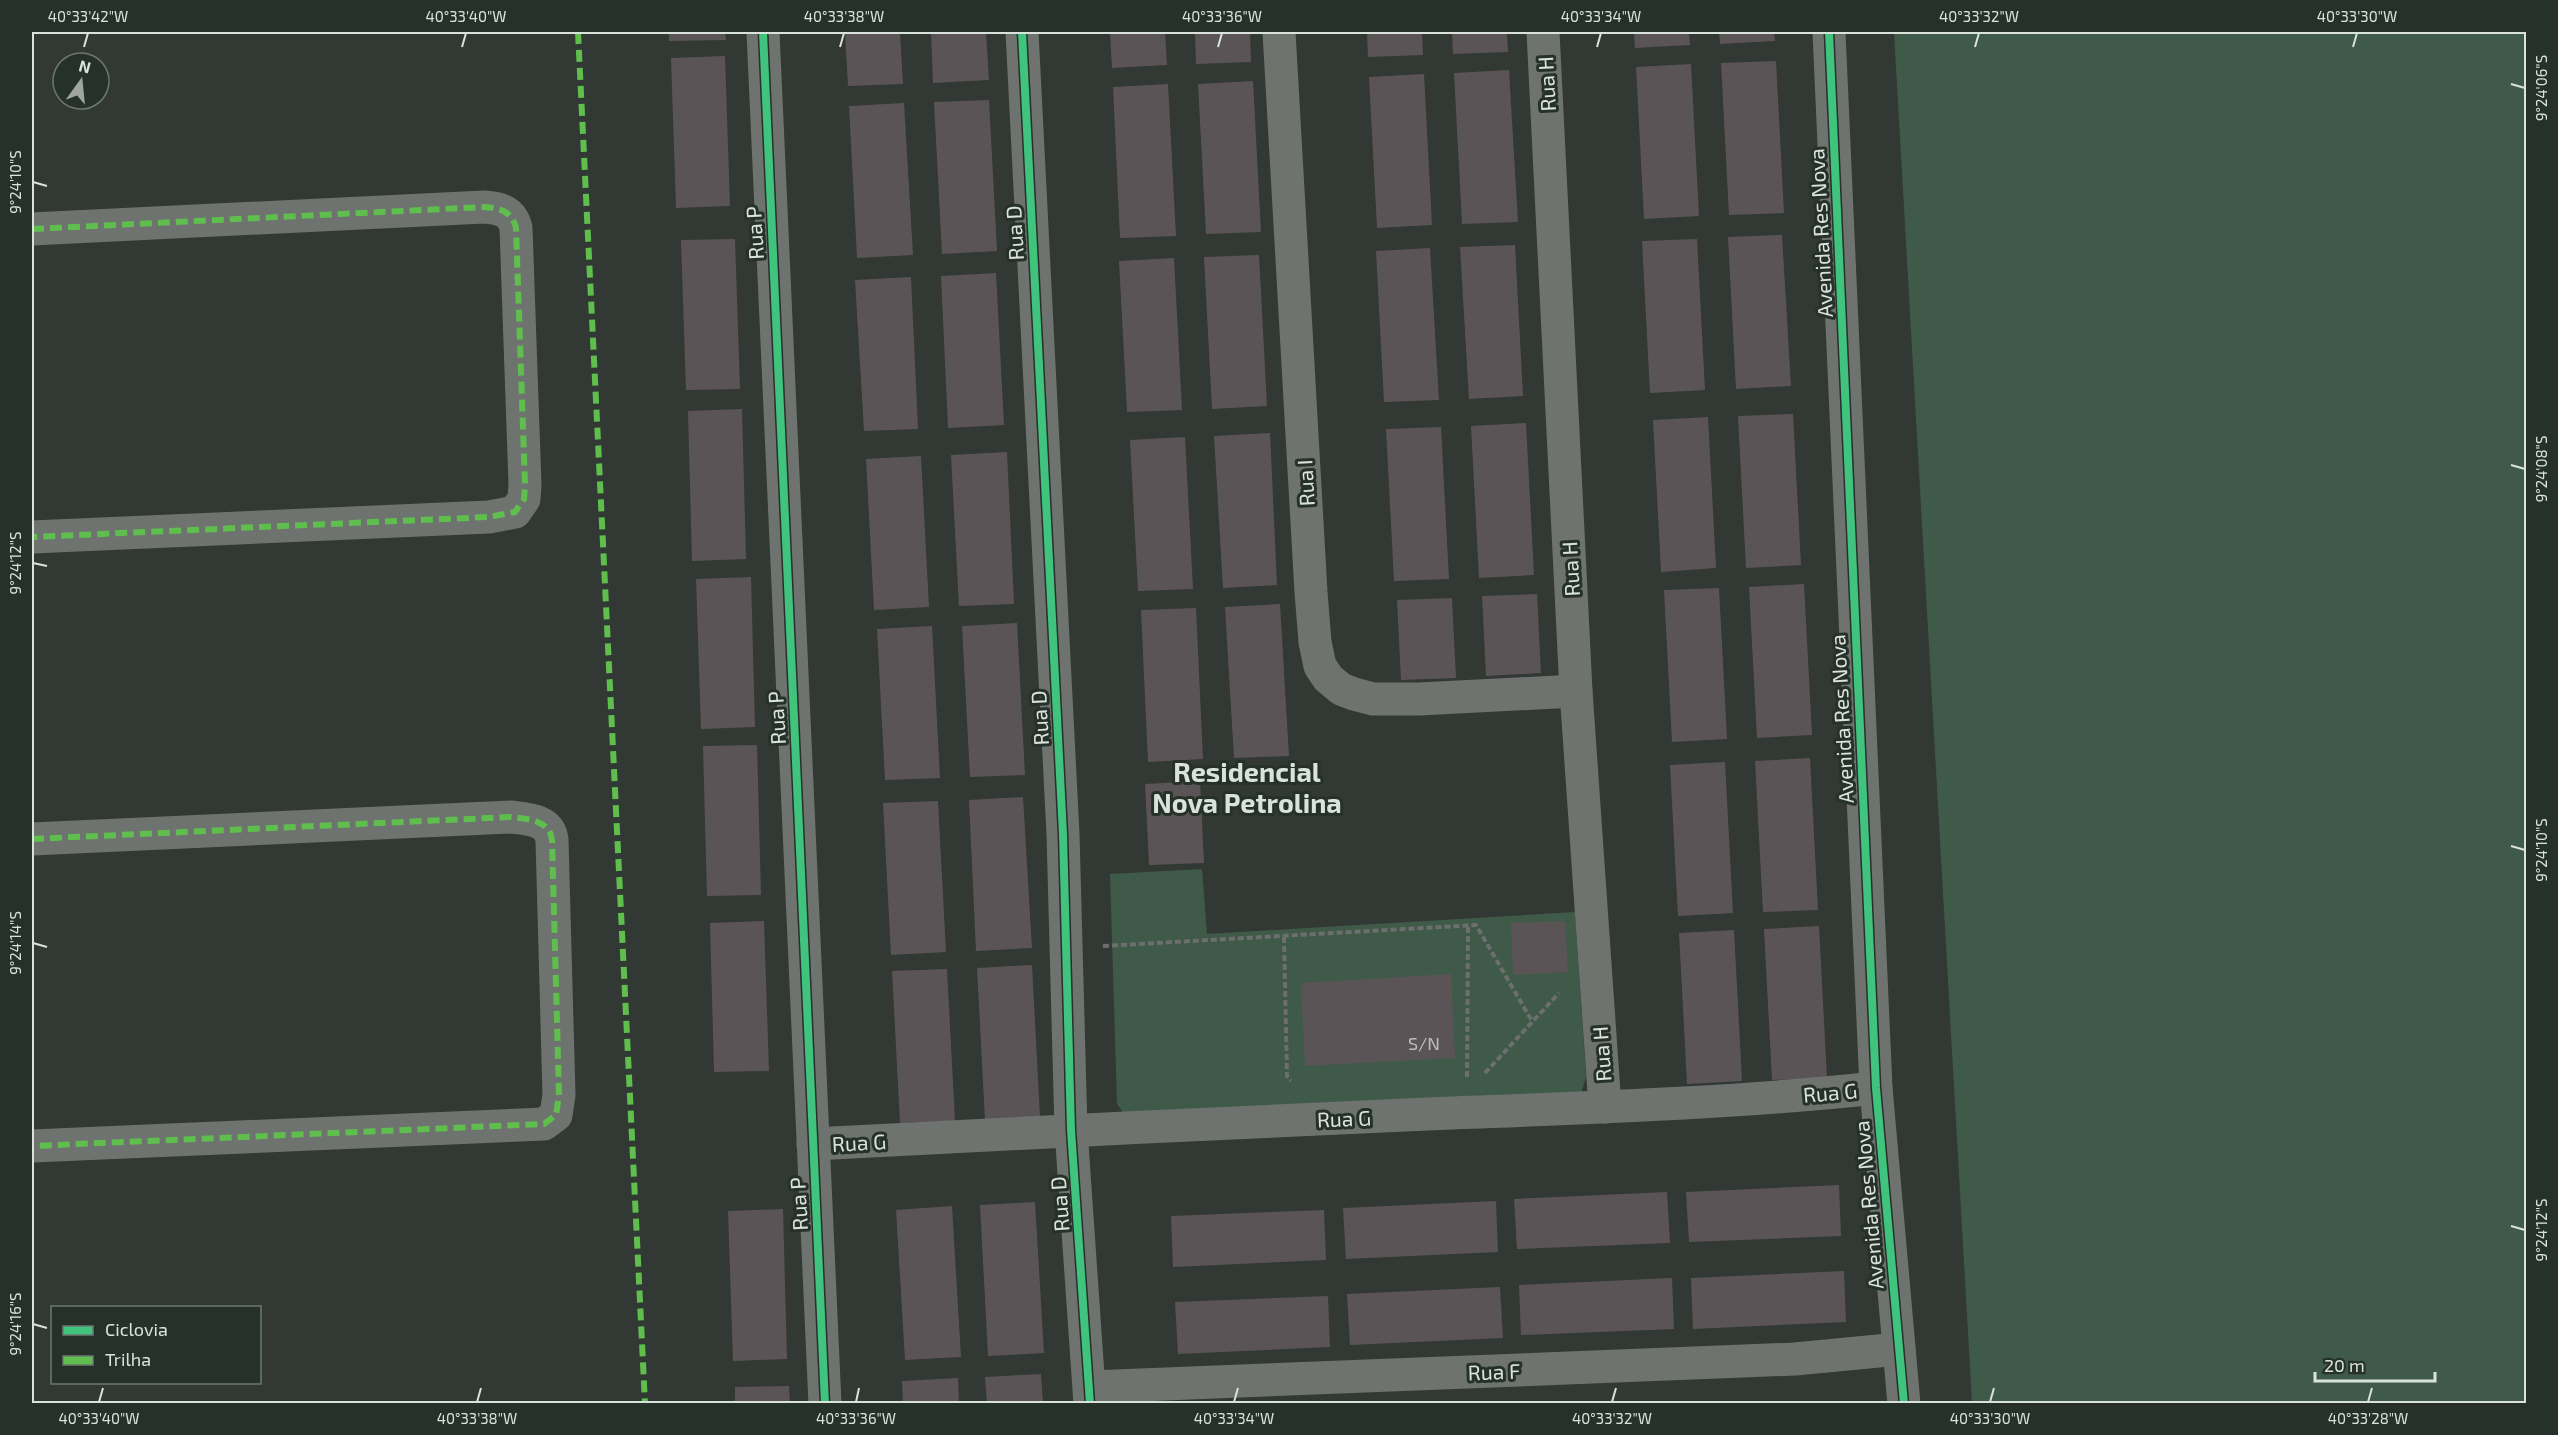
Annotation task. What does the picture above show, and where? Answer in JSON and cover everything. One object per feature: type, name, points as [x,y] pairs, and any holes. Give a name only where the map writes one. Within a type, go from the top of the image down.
[{"type":"street","name":"Rua P","points":[[763,32],[825,1404]]},
{"type":"street","name":"Rua D","points":[[1022,32],[1063,834],[1071,1130],[1090,1395]]},
{"type":"street","name":"Rua I","points":[[1279,32],[1311,592],[1315,642],[1320,666],[1328,678],[1341,689],[1373,699],[1419,699],[1576,691]]},
{"type":"street","name":"Rua H","points":[[1543,32],[1576,691],[1605,1107]]},
{"type":"street","name":"Avenida Res Nova","points":[[1829,32],[1876,1088],[1904,1404]]},
{"type":"street","points":[[32,229],[484,207],[496,207],[507,212],[514,218],[516,228],[525,485],[524,499],[515,512],[489,517],[32,537]]},
{"type":"street","points":[[32,839],[512,817],[532,820],[546,826],[550,830],[552,840],[560,1095],[556,1115],[544,1124],[32,1146]]},
{"type":"street","name":"Rua G","points":[[813,1144],[1071,1130],[1605,1107],[1818,1094],[1876,1088]]},
{"type":"street","name":"Rua F","points":[[1090,1395],[1795,1359],[1899,1350]]},
{"type":"path","points":[[1066,948],[1476,925],[1532,1021]]},
{"type":"path","points":[[1468,926],[1467,1093],[1496,1111]]},
{"type":"path","points":[[1284,937],[1287,1076],[1289,1081],[1297,1083]]},
{"type":"path","points":[[1482,1077],[1595,956]]},
{"type":"green space","points":[[1894,32],[2526,32],[2526,1403],[1972,1403]]},
{"type":"green space","points":[[1202,869],[1207,934],[1575,912],[1586,1077],[1581,1094],[1127,1118],[1117,1104],[1110,874]]},
{"type":"building","points":[[669,32],[725,32],[726,40],[669,41]]},
{"type":"building","points":[[845,32],[900,32],[903,84],[848,86]]},
{"type":"building","points":[[931,32],[986,32],[989,80],[933,83]]},
{"type":"building","points":[[1110,32],[1165,32],[1167,65],[1112,68]]},
{"type":"building","points":[[1195,32],[1250,32],[1251,62],[1196,64]]},
{"type":"building","points":[[1367,32],[1422,32],[1423,55],[1368,57]]},
{"type":"building","points":[[1452,32],[1507,32],[1508,52],[1453,54]]},
{"type":"building","points":[[1634,32],[1689,32],[1690,45],[1635,48]]},
{"type":"building","points":[[1719,32],[1774,32],[1775,41],[1720,44]]},
{"type":"building","points":[[725,56],[730,206],[676,208],[671,58]]},
{"type":"building","points":[[1776,61],[1784,213],[1729,215],[1721,63]]},
{"type":"building","points":[[1691,64],[1699,216],[1644,219],[1636,67]]},
{"type":"building","points":[[1509,70],[1518,222],[1462,224],[1454,73]]},
{"type":"building","points":[[1424,74],[1432,225],[1377,228],[1369,77]]},
{"type":"building","points":[[1253,81],[1261,232],[1206,234],[1198,84]]},
{"type":"building","points":[[1168,84],[1176,236],[1120,238],[1113,87]]},
{"type":"building","points":[[989,100],[997,251],[942,254],[934,102]]},
{"type":"building","points":[[904,103],[913,255],[857,258],[849,106]]},
{"type":"building","points":[[1782,235],[1791,386],[1736,389],[1728,237]]},
{"type":"building","points":[[735,239],[740,389],[686,390],[681,240]]},
{"type":"building","points":[[1697,239],[1705,390],[1650,393],[1642,241]]},
{"type":"building","points":[[1515,245],[1523,396],[1469,399],[1460,247]]},
{"type":"building","points":[[1430,248],[1439,400],[1384,402],[1376,251]]},
{"type":"building","points":[[1259,255],[1267,406],[1212,409],[1204,257]]},
{"type":"building","points":[[1174,258],[1182,410],[1127,412],[1119,261]]},
{"type":"building","points":[[996,273],[1004,425],[948,428],[941,276]]},
{"type":"building","points":[[911,277],[918,429],[864,431],[855,280]]},
{"type":"building","points":[[742,409],[746,559],[692,561],[688,411]]},
{"type":"building","points":[[1793,414],[1801,565],[1746,568],[1738,416]]},
{"type":"building","points":[[1708,417],[1716,568],[1661,572],[1653,420]]},
{"type":"building","points":[[1526,423],[1534,575],[1479,578],[1471,426]]},
{"type":"building","points":[[1441,427],[1449,579],[1394,581],[1386,429]]},
{"type":"building","points":[[1270,433],[1277,585],[1223,588],[1214,436]]},
{"type":"building","points":[[1185,437],[1193,589],[1138,591],[1130,440]]},
{"type":"building","points":[[1007,452],[1014,604],[959,606],[951,455]]},
{"type":"building","points":[[921,456],[929,607],[874,610],[866,459]]},
{"type":"building","points":[[751,577],[755,727],[701,729],[696,579]]},
{"type":"building","points":[[1804,584],[1812,735],[1757,738],[1749,587]]},
{"type":"building","points":[[1719,588],[1727,739],[1672,742],[1664,590]]},
{"type":"building","points":[[1537,594],[1541,673],[1486,676],[1482,596]]},
{"type":"building","points":[[1452,598],[1456,678],[1401,680],[1397,600]]},
{"type":"building","points":[[1280,604],[1289,756],[1234,758],[1225,607]]},
{"type":"building","points":[[1196,608],[1203,759],[1148,762],[1141,610]]},
{"type":"building","points":[[1017,623],[1025,775],[970,777],[962,626]]},
{"type":"building","points":[[932,626],[940,778],[885,780],[877,629]]},
{"type":"building","points":[[757,745],[761,895],[707,896],[703,746]]},
{"type":"building","points":[[1810,758],[1818,910],[1763,912],[1755,761]]},
{"type":"building","points":[[1725,762],[1733,913],[1678,916],[1670,765]]},
{"type":"building","points":[[1200,781],[1204,863],[1149,865],[1145,784]]},
{"type":"building","points":[[1023,797],[1032,948],[976,951],[969,800]]},
{"type":"building","points":[[938,801],[946,952],[891,955],[883,803]]},
{"type":"building","points":[[764,921],[769,1071],[714,1072],[710,923]]},
{"type":"building","points":[[1565,921],[1568,972],[1513,975],[1511,923]]},
{"type":"building","points":[[1819,926],[1827,1078],[1772,1080],[1764,929]]},
{"type":"building","points":[[1734,930],[1742,1081],[1687,1084],[1679,933]]},
{"type":"building","points":[[1032,965],[1040,1117],[985,1120],[977,968]]},
{"type":"building","points":[[947,969],[955,1121],[900,1123],[892,971]]},
{"type":"building","points":[[1451,974],[1455,1058],[1305,1066],[1301,983]]},
{"type":"building","points":[[1839,1185],[1841,1236],[1689,1242],[1686,1192]]},
{"type":"building","points":[[1667,1192],[1670,1243],[1517,1249],[1514,1199]]},
{"type":"building","points":[[1496,1201],[1498,1252],[1346,1259],[1343,1208]]},
{"type":"building","points":[[1035,1202],[1044,1353],[988,1356],[980,1205]]},
{"type":"building","points":[[952,1206],[961,1357],[905,1360],[896,1210]]},
{"type":"building","points":[[783,1209],[787,1359],[733,1361],[728,1211]]},
{"type":"building","points":[[1324,1210],[1326,1260],[1173,1267],[1171,1216]]},
{"type":"building","points":[[1844,1271],[1846,1322],[1693,1329],[1691,1278]]},
{"type":"building","points":[[1672,1278],[1674,1329],[1521,1335],[1519,1285]]},
{"type":"building","points":[[1500,1287],[1503,1338],[1350,1345],[1347,1294]]},
{"type":"building","points":[[1328,1296],[1330,1347],[1178,1354],[1175,1302]]},
{"type":"building","points":[[1041,1374],[1043,1404],[987,1404],[985,1377]]},
{"type":"building","points":[[958,1378],[959,1404],[903,1404],[902,1381]]},
{"type":"building","points":[[789,1386],[790,1404],[735,1404],[735,1387]]},
{"type":"marked path","points":[[578,32],[645,1404]]},
{"type":"marked path","points":[[32,229],[484,207],[505,212],[512,218],[516,228],[525,485],[524,499],[515,512],[489,517],[32,537]]},
{"type":"marked path","points":[[32,839],[511,817],[543,824],[552,840],[559,1095],[556,1115],[544,1124],[32,1146]]},
{"type":"cycle path","points":[[763,32],[825,1404]]},
{"type":"cycle path","points":[[1022,32],[1063,834],[1071,1130],[1090,1404]]},
{"type":"cycle path","points":[[1829,32],[1876,1088],[1904,1404]]},
{"type":"district","name":"Residencial Nova Petrolina","points":[[1247,786]]}]
